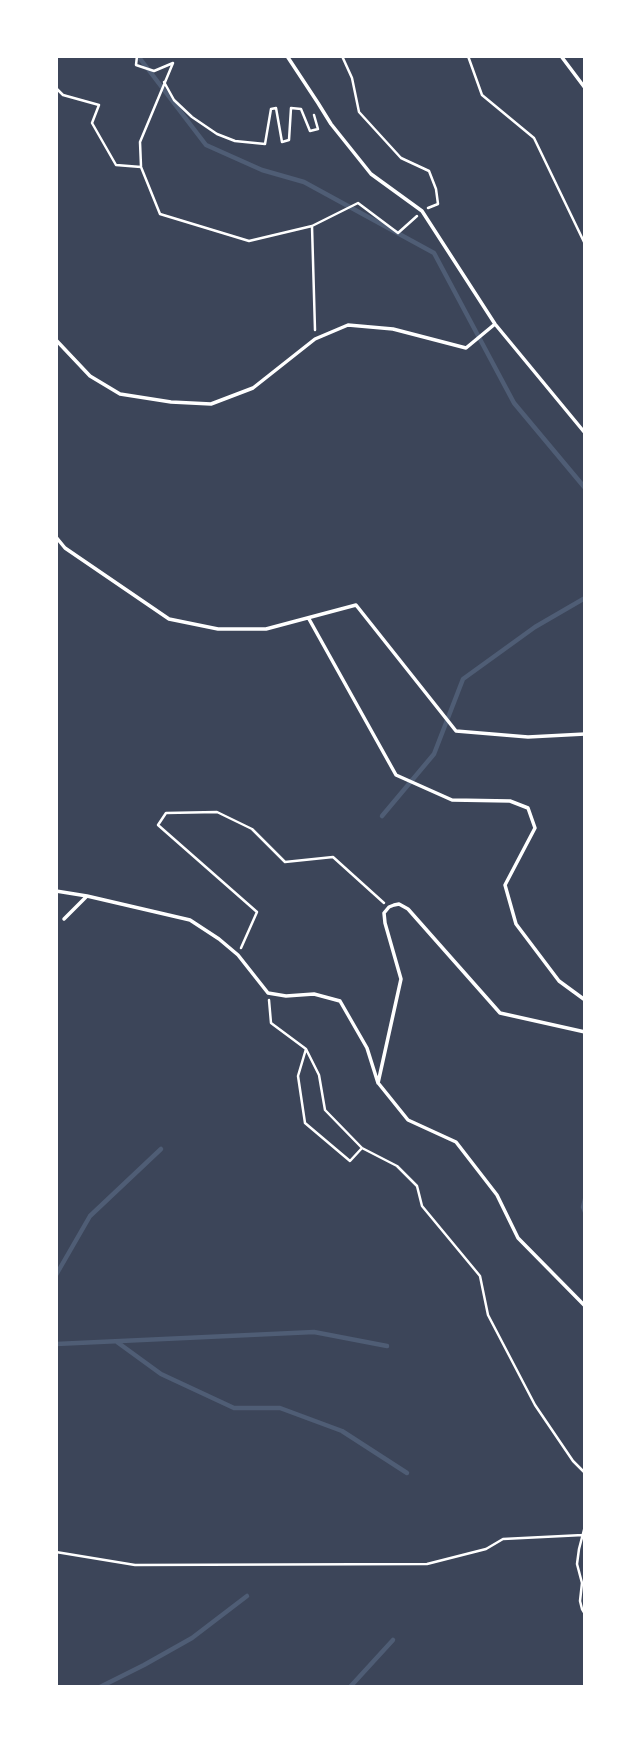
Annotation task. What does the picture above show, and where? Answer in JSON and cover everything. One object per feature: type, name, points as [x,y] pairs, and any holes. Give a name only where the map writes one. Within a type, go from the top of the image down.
[{"type":"lane","points":[[287,56],[331,124],[372,174],[422,211],[495,324],[585,433]]},
{"type":"lane","points":[[561,56],[585,88]]},
{"type":"lane","points":[[56,340],[90,376],[120,394],[171,402],[211,404],[253,388],[315,339],[348,326],[393,329],[466,348],[495,324]]},
{"type":"lane","points":[[56,537],[65,548],[169,619],[218,629],[266,629],[356,605],[456,731],[528,737],[585,734]]},
{"type":"lane","points":[[309,618],[396,775],[452,800],[509,801],[528,807],[536,828],[506,884],[516,924],[559,981],[585,1000]]},
{"type":"lane","points":[[56,891],[190,920],[238,955],[268,993],[286,996],[314,994],[340,1001],[367,1048],[378,1083],[408,1120],[456,1142],[498,1195],[518,1238],[585,1306]]},
{"type":"lane","points":[[64,919],[87,896]]},
{"type":"lane","points":[[378,1083],[401,979],[384,913],[389,907],[399,904],[408,909],[500,1013],[585,1032]]},
{"type":"path","points":[[137,56],[136,65],[154,71],[173,63],[141,142],[141,167],[160,214],[249,241],[312,226],[358,203],[398,233],[422,211],[438,204],[436,189],[429,171],[401,158],[359,112],[352,78],[342,56]]},
{"type":"path","points":[[468,56],[482,94],[534,138],[585,244]]},
{"type":"path","points":[[164,82],[174,100],[192,117],[217,134],[236,141],[265,144],[271,109],[276,108],[282,142],[289,140],[291,108],[301,109],[310,131],[318,129],[312,104],[318,103]]},
{"type":"path","points":[[56,88],[63,95],[99,105],[92,123],[116,165],[141,167]]},
{"type":"path","points":[[312,226],[315,339]]},
{"type":"path","points":[[238,955],[257,912],[158,825],[166,813],[217,812],[252,829],[285,862],[333,857],[389,907]]},
{"type":"path","points":[[268,993],[271,1023],[306,1049],[319,1075],[325,1110],[362,1148],[397,1166],[418,1186],[422,1206],[480,1276],[488,1315],[535,1405],[573,1461],[585,1473]]},
{"type":"path","points":[[306,1049],[298,1076],[305,1123],[350,1161],[362,1148]]},
{"type":"path","points":[[585,1526],[577,1564],[582,1583],[580,1601],[585,1614]]},
{"type":"path","points":[[56,1552],[135,1565],[427,1564],[486,1549],[503,1539],[583,1535]]},
{"type":"shaded area","points":[[56,56],[585,56],[585,1687],[56,1687]]},
{"type":"waterway","points":[[138,56],[206,145],[262,170],[304,182],[434,253],[514,403],[585,488]]},
{"type":"waterway","points":[[382,816],[434,754],[463,679],[535,627],[585,598]]},
{"type":"waterway","points":[[56,1275],[90,1216],[161,1149]]},
{"type":"waterway","points":[[585,1199],[585,1212]]},
{"type":"waterway","points":[[56,1344],[314,1332],[387,1346]]},
{"type":"waterway","points":[[117,1342],[161,1374],[234,1408],[280,1408],[342,1431],[407,1473]]},
{"type":"waterway","points":[[100,1687],[192,1638],[247,1596]]},
{"type":"waterway","points":[[350,1687],[393,1640]]}]
